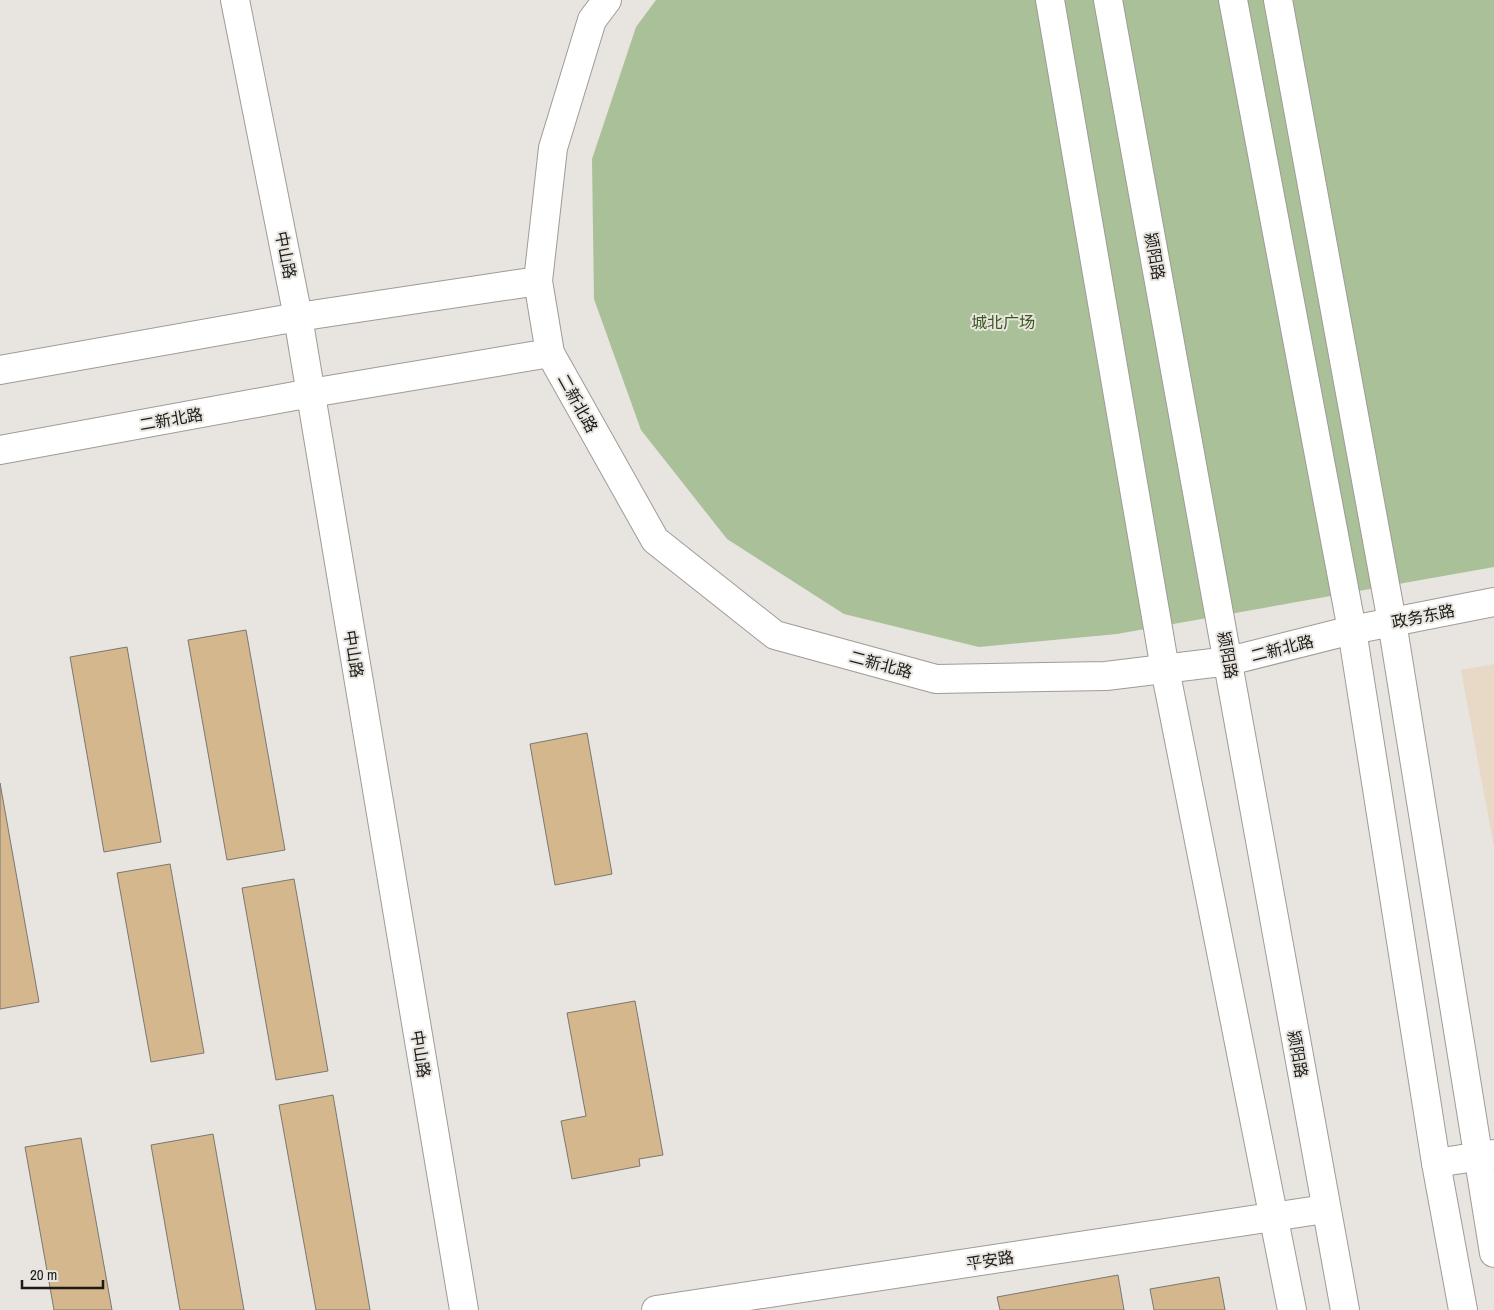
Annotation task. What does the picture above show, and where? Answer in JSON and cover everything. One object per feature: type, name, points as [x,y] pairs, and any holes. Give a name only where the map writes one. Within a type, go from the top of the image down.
[{"type":"main road","name":"中山路","points":[[235,0],[298,317],[464,1310]]},
{"type":"main road","name":"二新北路","points":[[607,0],[592,20],[553,148],[538,281],[550,353],[655,540],[775,635],[936,679],[1106,676],[1229,661],[1352,630]]},
{"type":"main road","points":[[1050,0],[1165,669],[1292,1310]]},
{"type":"main road","name":"颍阳路","points":[[1108,0],[1229,661],[1325,1209],[1345,1310]]},
{"type":"main road","points":[[1233,0],[1352,630],[1436,1163],[1463,1310]]},
{"type":"main road","points":[[1278,0],[1392,622],[1486,1155],[1494,1252]]},
{"type":"main road","points":[[0,370],[298,317],[538,281]]},
{"type":"main road","name":"二新北路","points":[[0,450],[311,393],[550,353]]},
{"type":"main road","name":"政务东路","points":[[1352,630],[1494,602]]},
{"type":"main road","points":[[1436,1163],[1486,1155]]},
{"type":"main road","name":"平安路","points":[[656,1310],[1325,1209]]},
{"type":"shaded area","points":[[1494,664],[1494,847],[1461,670]]},
{"type":"green space","name":"城北广场","points":[[656,0],[1494,0],[1494,567],[1117,634],[979,647],[844,614],[727,539],[641,430],[594,299],[592,159],[636,27]]},
{"type":"building","points":[[246,630],[285,850],[227,860],[188,640]]},
{"type":"building","points":[[127,647],[161,842],[104,852],[70,657]]},
{"type":"building","points":[[587,733],[612,874],[555,885],[530,744]]},
{"type":"building","points":[[0,783],[39,1002],[0,1009]]},
{"type":"building","points":[[170,864],[204,1053],[151,1062],[117,873]]},
{"type":"building","points":[[294,879],[328,1071],[276,1080],[242,888]]},
{"type":"building","points":[[635,1001],[663,1155],[639,1159],[640,1166],[572,1179],[561,1121],[586,1116],[567,1013]]},
{"type":"building","points":[[333,1095],[370,1310],[316,1310],[279,1105]]},
{"type":"building","points":[[213,1134],[244,1310],[180,1310],[151,1145]]},
{"type":"building","points":[[81,1138],[112,1310],[54,1310],[25,1147]]},
{"type":"building","points":[[1118,1275],[1124,1310],[1000,1310],[997,1297]]},
{"type":"building","points":[[1219,1277],[1225,1310],[1154,1310],[1150,1289]]}]
